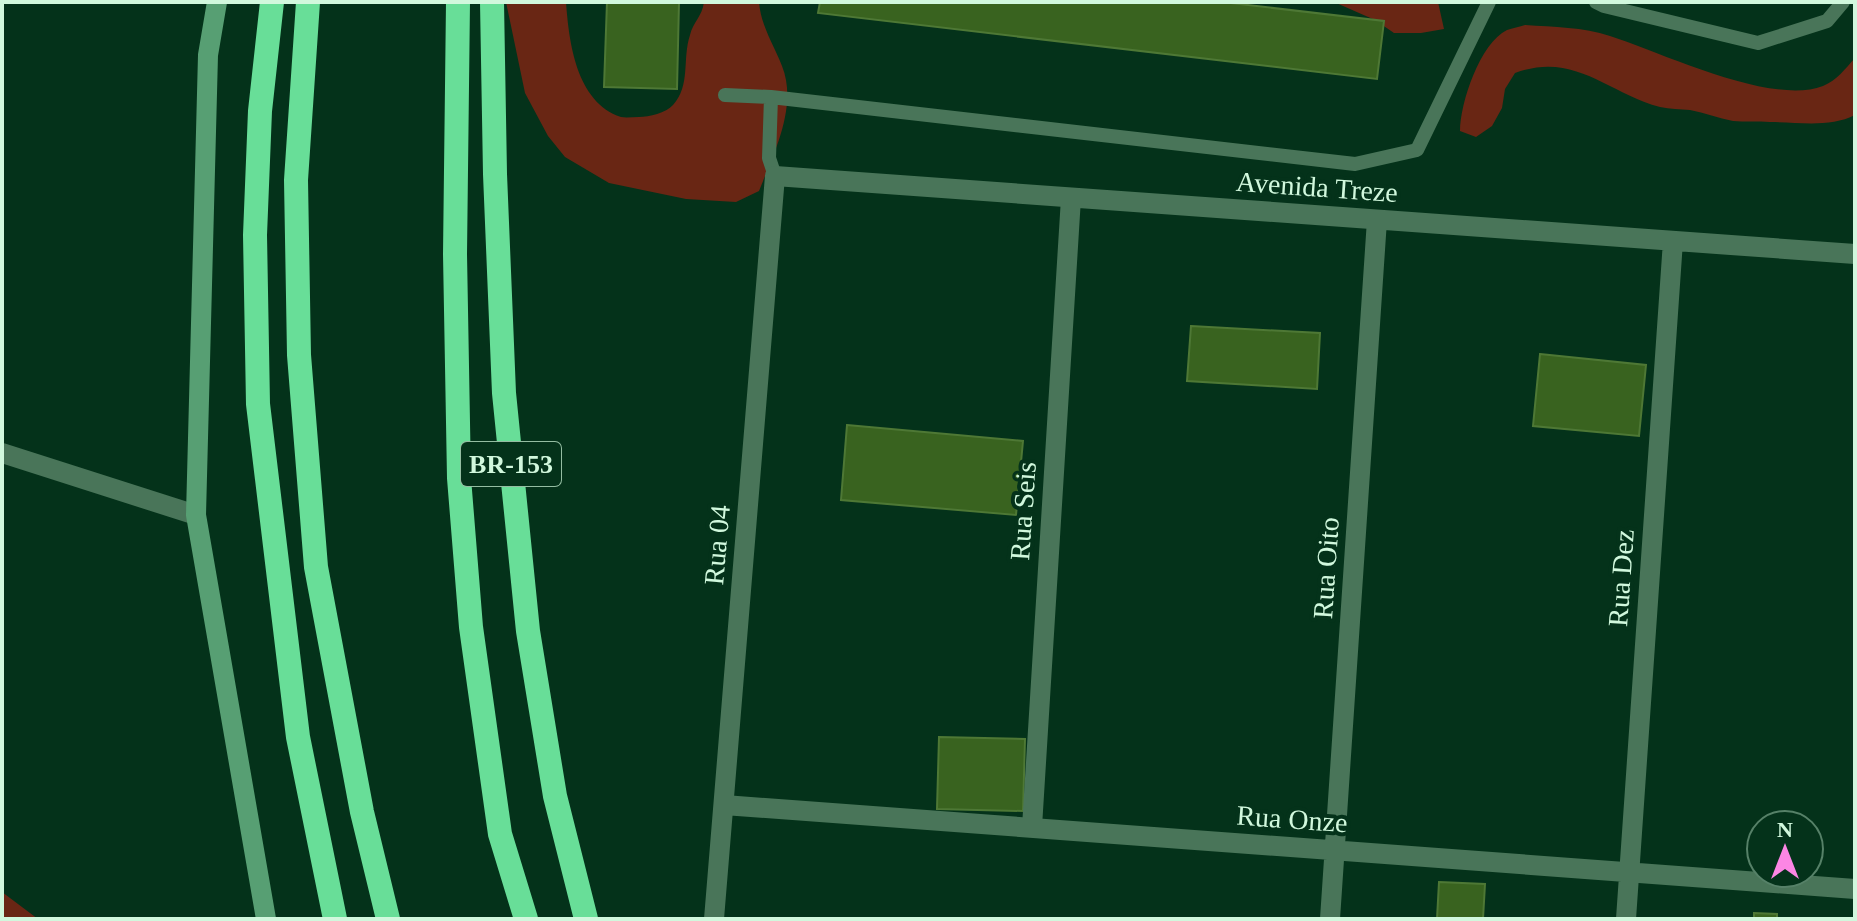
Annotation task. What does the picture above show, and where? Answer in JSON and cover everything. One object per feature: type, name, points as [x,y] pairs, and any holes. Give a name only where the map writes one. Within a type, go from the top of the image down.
[{"type":"highway","points":[[272,2],[260,111],[255,235],[258,404],[298,737],[335,919]]},
{"type":"highway","points":[[308,2],[296,180],[299,355],[316,567],[362,812],[388,919]]},
{"type":"highway","points":[[458,2],[455,254],[459,478],[471,627],[500,834],[526,919]]},
{"type":"highway","name":"BR-153","points":[[492,2],[504,393],[528,631],[555,796],[586,919]]},
{"type":"street","points":[[217,2],[208,55],[196,515],[266,919]]},
{"type":"street","name":"Avenida Treze","points":[[775,176],[1855,254]]},
{"type":"street","name":"Rua 04","points":[[714,919],[775,176]]},
{"type":"street","name":"Rua Seis","points":[[1032,827],[1071,198]]},
{"type":"street","name":"Rua Oito","points":[[1330,919],[1377,220]]},
{"type":"street","name":"Rua Dez","points":[[1626,919],[1673,241]]},
{"type":"street","points":[[2,453],[196,515]]},
{"type":"street","name":"Rua Onze","points":[[724,805],[1855,889]]},
{"type":"lane","points":[[725,95],[771,97],[1355,164],[1417,150],[1489,2]]},
{"type":"lane","points":[[1596,2],[1758,43],[1827,21],[1843,2]]},
{"type":"lane","points":[[771,97],[769,158],[775,176]]},
{"type":"shaded area","points":[[506,2],[566,2],[573,52],[585,85],[606,109],[627,117],[662,112],[679,97],[690,35],[704,2],[759,2],[765,27],[782,66],[787,97],[782,129],[759,191],[736,202],[686,199],[609,183],[565,157],[548,136],[525,93]]},
{"type":"shaded area","points":[[1334,2],[1438,2],[1444,29],[1394,33],[1375,20]]},
{"type":"shaded area","points":[[1525,25],[1600,33],[1717,75],[1775,89],[1801,90],[1823,86],[1837,77],[1855,58],[1855,115],[1824,123],[1733,121],[1690,110],[1660,107],[1589,76],[1555,67],[1515,73],[1505,89],[1502,108],[1492,126],[1476,137],[1460,131],[1468,90],[1480,60],[1497,37],[1507,30]]},
{"type":"shaded area","points":[[2,892],[38,919],[2,919]]},
{"type":"building","points":[[607,2],[679,2],[677,89],[604,87]]},
{"type":"building","points":[[820,2],[1222,2],[1384,21],[1377,79],[818,13]]},
{"type":"building","points":[[1191,326],[1320,333],[1317,389],[1187,381]]},
{"type":"building","points":[[1540,354],[1646,365],[1639,436],[1533,426]]},
{"type":"building","points":[[847,425],[1023,441],[1016,515],[841,500]]},
{"type":"building","points":[[939,737],[1025,739],[1023,811],[937,809]]},
{"type":"building","points":[[1439,882],[1485,884],[1483,919],[1437,919]]},
{"type":"building","points":[[1754,913],[1777,914],[1777,919],[1754,919]]}]
